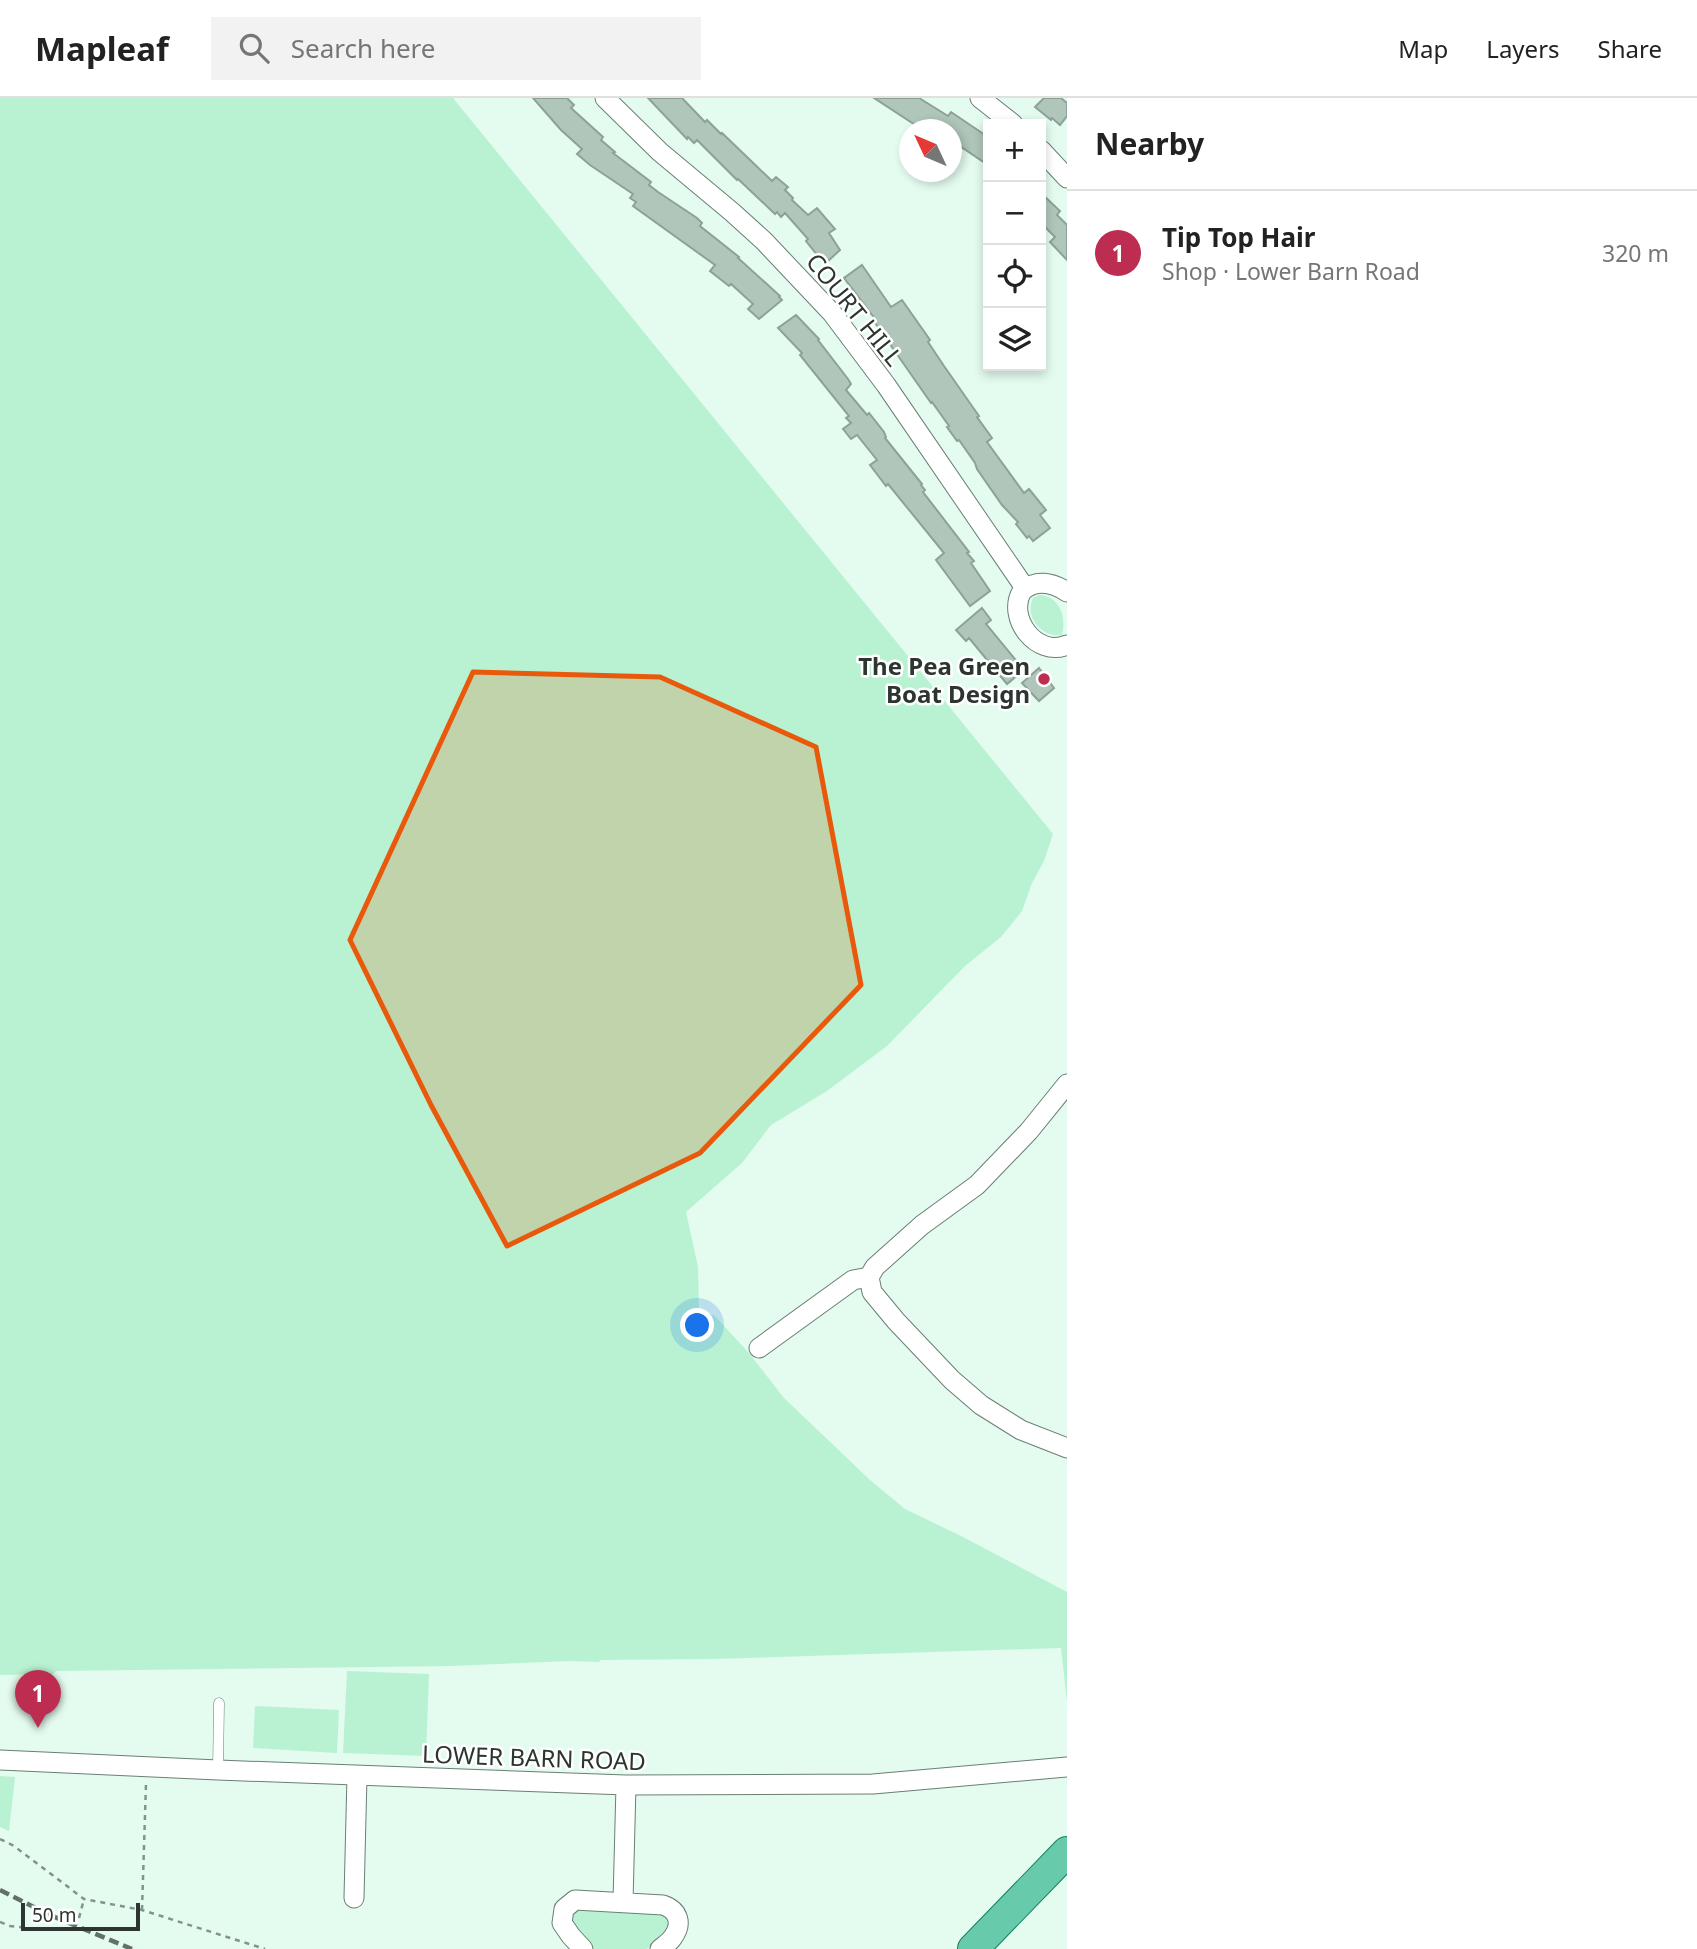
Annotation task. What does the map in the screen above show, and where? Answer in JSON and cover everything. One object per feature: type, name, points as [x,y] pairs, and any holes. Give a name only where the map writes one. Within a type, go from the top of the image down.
[{"type":"main road","points":[[973,1949],[1067,1853]]},
{"type":"street","name":"COURT HILL","points":[[606,98],[660,152],[764,241],[832,313],[886,385],[1025,588]]},
{"type":"street","points":[[980,98],[1007,119]]},
{"type":"street","points":[[1046,155],[1067,178]]},
{"type":"street","points":[[1067,592],[1055,585],[1041,582],[1025,588],[1019,594],[1017,604],[1019,616],[1034,641],[1047,647],[1067,645]]},
{"type":"street","points":[[1067,1084],[1030,1131],[977,1185],[922,1225],[875,1267],[869,1277],[872,1292],[961,1389],[1021,1430],[1067,1448]]},
{"type":"street","points":[[759,1348],[853,1280],[869,1277]]},
{"type":"street","name":"LOWER BARN ROAD","points":[[0,1760],[626,1785],[873,1784],[1067,1767]]},
{"type":"street","points":[[354,1898],[357,1776]]},
{"type":"street","points":[[623,1902],[626,1785]]},
{"type":"street","points":[[583,1949],[562,1923],[564,1909],[575,1900],[663,1905],[676,1911],[679,1922],[673,1938],[660,1949]]},
{"type":"lane","points":[[218,1770],[219,1703]]},
{"type":"path","points":[[142,1910],[147,1767]]},
{"type":"path","points":[[0,1839],[14,1846],[84,1899],[142,1910],[265,1949]]},
{"type":"path","points":[[79,1918],[84,1899]]},
{"type":"path","points":[[0,1922],[10,1926],[46,1930]]},
{"type":"highlighted area","points":[[473,672],[660,677],[816,747],[861,985],[700,1153],[507,1246],[431,1105],[350,940]]},
{"type":"green space","points":[[0,98],[453,98],[1053,834],[1022,911],[1001,937],[965,966],[887,1046],[827,1091],[771,1125],[742,1163],[686,1212],[698,1267],[699,1313],[714,1315],[749,1353],[784,1398],[870,1480],[905,1509],[1067,1592],[1067,1702],[1061,1648],[451,1666],[56,1671],[53,1674],[0,1675]]},
{"type":"green space","points":[[1039,595],[1052,599],[1060,608],[1062,635],[1042,630],[1033,619],[1031,605],[1033,598]]},
{"type":"green space","points":[[347,1671],[429,1674],[426,1756],[343,1753]]},
{"type":"green space","points":[[255,1706],[339,1710],[337,1753],[253,1748]]},
{"type":"green space","points":[[0,1776],[15,1777],[9,1831],[0,1827]]},
{"type":"green space","points":[[574,1909],[661,1909],[672,1925],[654,1945],[646,1949],[592,1949],[571,1923]]},
{"type":"building","points":[[533,98],[567,98],[574,105],[571,108],[603,137],[601,140],[615,152],[613,153],[651,182],[649,185],[658,192],[697,218],[702,223],[700,226],[739,257],[782,300],[759,319],[748,309],[753,304],[731,284],[729,286],[710,271],[715,265],[633,206],[636,202],[630,198],[633,194],[577,154],[582,149]]},
{"type":"building","points":[[648,98],[682,98],[772,181],[776,177],[788,187],[785,190],[792,200],[808,215],[817,208],[835,229],[829,233],[840,250],[827,262],[820,254],[818,256],[806,241],[808,239],[785,213],[781,217],[777,212],[775,214],[697,140],[694,143],[688,137],[687,139]]},
{"type":"building","points":[[874,98],[919,98],[948,116],[951,112],[961,119],[906,119]]},
{"type":"building","points":[[1044,98],[1061,98],[1067,103],[1067,116],[1060,125],[1035,107]]},
{"type":"building","points":[[962,119],[983,134],[983,162],[962,147]]},
{"type":"building","points":[[1046,198],[1060,211],[1057,215],[1067,225],[1067,260],[1050,242],[1055,237],[1046,228]]},
{"type":"building","points":[[862,265],[891,307],[902,300],[979,416],[977,417],[992,438],[987,442],[1024,493],[1029,489],[1046,510],[1040,515],[1050,528],[1033,541],[1029,536],[1027,538],[1016,524],[1018,522],[1002,505],[844,278]]},
{"type":"building","points":[[796,315],[819,339],[851,384],[846,390],[884,432],[885,438],[922,484],[925,490],[923,492],[969,552],[967,553],[974,561],[971,563],[990,591],[970,606],[936,560],[944,553],[870,465],[877,460],[857,435],[851,439],[843,429],[851,423],[846,418],[849,416],[800,355],[802,353],[778,328]]},
{"type":"building","points":[[982,608],[991,620],[986,624],[1024,670],[1007,684],[969,638],[966,641],[956,630]]},
{"type":"building","points":[[1039,668],[1054,688],[1039,701],[1022,683]]},
{"type":"railway","points":[[0,1890],[50,1915],[132,1949]]},
{"type":"place","name":"The Pea Green Boat Design","points":[[1044,679]]},
{"type":"place","name":"Tip Top Hair","points":[[38,1728]]}]
